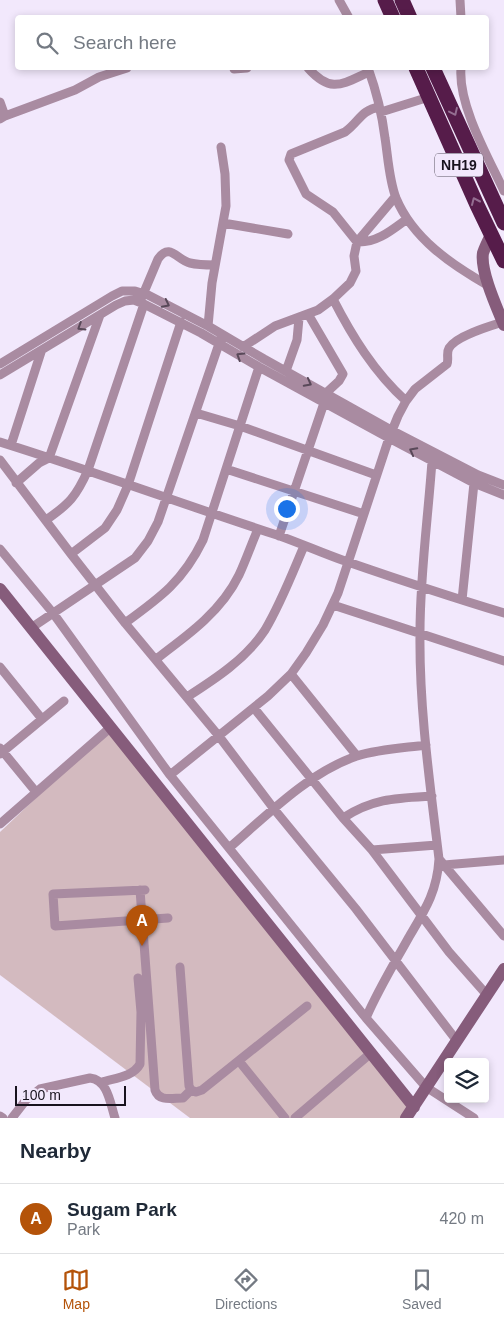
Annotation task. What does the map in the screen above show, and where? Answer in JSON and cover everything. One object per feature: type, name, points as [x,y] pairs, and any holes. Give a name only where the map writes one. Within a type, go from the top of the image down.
[{"type":"highway","points":[[385,0],[392,15]]},
{"type":"highway","points":[[402,0],[409,15]]},
{"type":"highway","name":"NH19","points":[[417,70],[504,261]]},
{"type":"highway","name":"NH19","points":[[434,70],[504,223]]},
{"type":"street","points":[[339,0],[346,15]]},
{"type":"street","points":[[460,0],[461,15]]},
{"type":"street","points":[[0,102],[2,118],[75,90],[99,76],[120,70]]},
{"type":"street","points":[[310,70],[324,82],[333,85],[343,84],[368,70],[380,110],[395,197],[407,219],[417,233],[444,257],[459,269],[489,286]]},
{"type":"street","points":[[461,70],[464,99],[478,136],[504,191]]},
{"type":"street","points":[[358,242],[333,212],[306,194],[300,186],[289,160],[290,157],[295,152],[345,132],[353,126],[365,111],[380,110],[429,97]]},
{"type":"street","points":[[208,326],[215,265],[227,190],[221,147]]},
{"type":"street","points":[[243,347],[276,326],[308,314],[333,298],[354,277],[356,271],[354,256],[358,242],[395,197]]},
{"type":"street","points":[[358,242],[367,242],[382,236],[407,219]]},
{"type":"street","points":[[223,223],[288,234]]},
{"type":"street","points":[[170,775],[254,708],[291,674],[323,625],[333,605],[390,434],[406,401],[415,389],[447,364],[448,349],[453,344],[476,331],[503,324],[489,286],[483,261],[484,252],[491,235]]},
{"type":"street","points":[[46,520],[74,498],[88,470],[142,300],[158,259],[162,254],[171,252],[190,263],[215,265]]},
{"type":"street","points":[[0,364],[112,296],[122,291],[136,291],[142,300],[180,322],[243,347],[326,393],[432,461],[476,479],[504,485]]},
{"type":"street","points":[[333,298],[364,353],[390,386],[406,401]]},
{"type":"street","points":[[0,375],[125,300],[142,300],[208,326],[220,339],[259,367],[504,495]]},
{"type":"street","points":[[308,314],[343,374],[339,381],[326,393]]},
{"type":"street","points":[[16,483],[39,463],[49,458],[100,315]]},
{"type":"street","points":[[286,371],[297,340],[299,318]]},
{"type":"street","points":[[70,554],[105,528],[117,510],[128,485],[180,322]]},
{"type":"street","points":[[31,628],[134,558],[152,534],[158,522],[220,339]]},
{"type":"street","points":[[11,445],[41,352]]},
{"type":"street","points":[[125,623],[158,600],[175,584],[193,561],[203,540],[259,367]]},
{"type":"street","points":[[279,536],[324,402]]},
{"type":"street","points":[[196,413],[240,426],[376,475]]},
{"type":"street","points":[[0,442],[88,470],[348,562],[504,613]]},
{"type":"street","points":[[0,460],[70,554],[218,735],[274,809],[356,909],[457,1041]]},
{"type":"street","points":[[366,1018],[433,895],[441,862],[437,844],[422,707],[420,632],[421,586],[432,461]]},
{"type":"street","points":[[226,469],[364,514]]},
{"type":"street","points":[[462,600],[476,479]]},
{"type":"street","points":[[156,659],[205,621],[223,600],[238,577],[258,529]]},
{"type":"street","points":[[187,697],[218,677],[241,658],[264,631],[282,600],[304,546]]},
{"type":"street","points":[[0,549],[53,613],[170,775],[366,1018],[426,1087],[474,1118]]},
{"type":"street","points":[[0,588],[4,603],[31,628],[414,1107]]},
{"type":"street","points":[[333,605],[504,661]]},
{"type":"street","points":[[0,667],[42,719]]},
{"type":"street","points":[[291,674],[357,756]]},
{"type":"street","points":[[36,792],[1,751],[64,701]]},
{"type":"street","points":[[254,708],[372,850],[449,952],[487,995]]},
{"type":"street","points":[[0,824],[111,728]]},
{"type":"street","points":[[228,848],[312,779],[336,765],[357,756],[426,745]]},
{"type":"street","points":[[344,818],[365,806],[379,801],[432,796]]},
{"type":"street","points":[[372,850],[437,844]]},
{"type":"street","points":[[441,862],[504,860]]},
{"type":"street","points":[[441,862],[504,936]]},
{"type":"street","points":[[168,918],[142,920],[54,926],[53,894],[143,890],[142,920],[155,1090],[157,1096],[161,1098],[183,1098],[191,1090]]},
{"type":"street","points":[[180,967],[189,1086],[191,1090]]},
{"type":"street","points":[[406,1118],[504,969]]},
{"type":"street","points":[[102,1082],[131,1074],[137,1070],[140,1064],[141,1012],[138,978]]},
{"type":"street","points":[[191,1090],[196,1092],[202,1090],[307,1006]]},
{"type":"street","points":[[295,1118],[371,1053]]},
{"type":"street","points":[[239,1060],[286,1118]]},
{"type":"street","points":[[12,1118],[26,1100],[40,1089],[90,1078],[97,1079],[105,1086],[115,1118]]},
{"type":"shaded area","points":[[111,727],[414,1107],[403,1118],[190,1118],[0,975],[0,832]]},
{"type":"place","name":"Sugam Park","points":[[142,946]]}]
